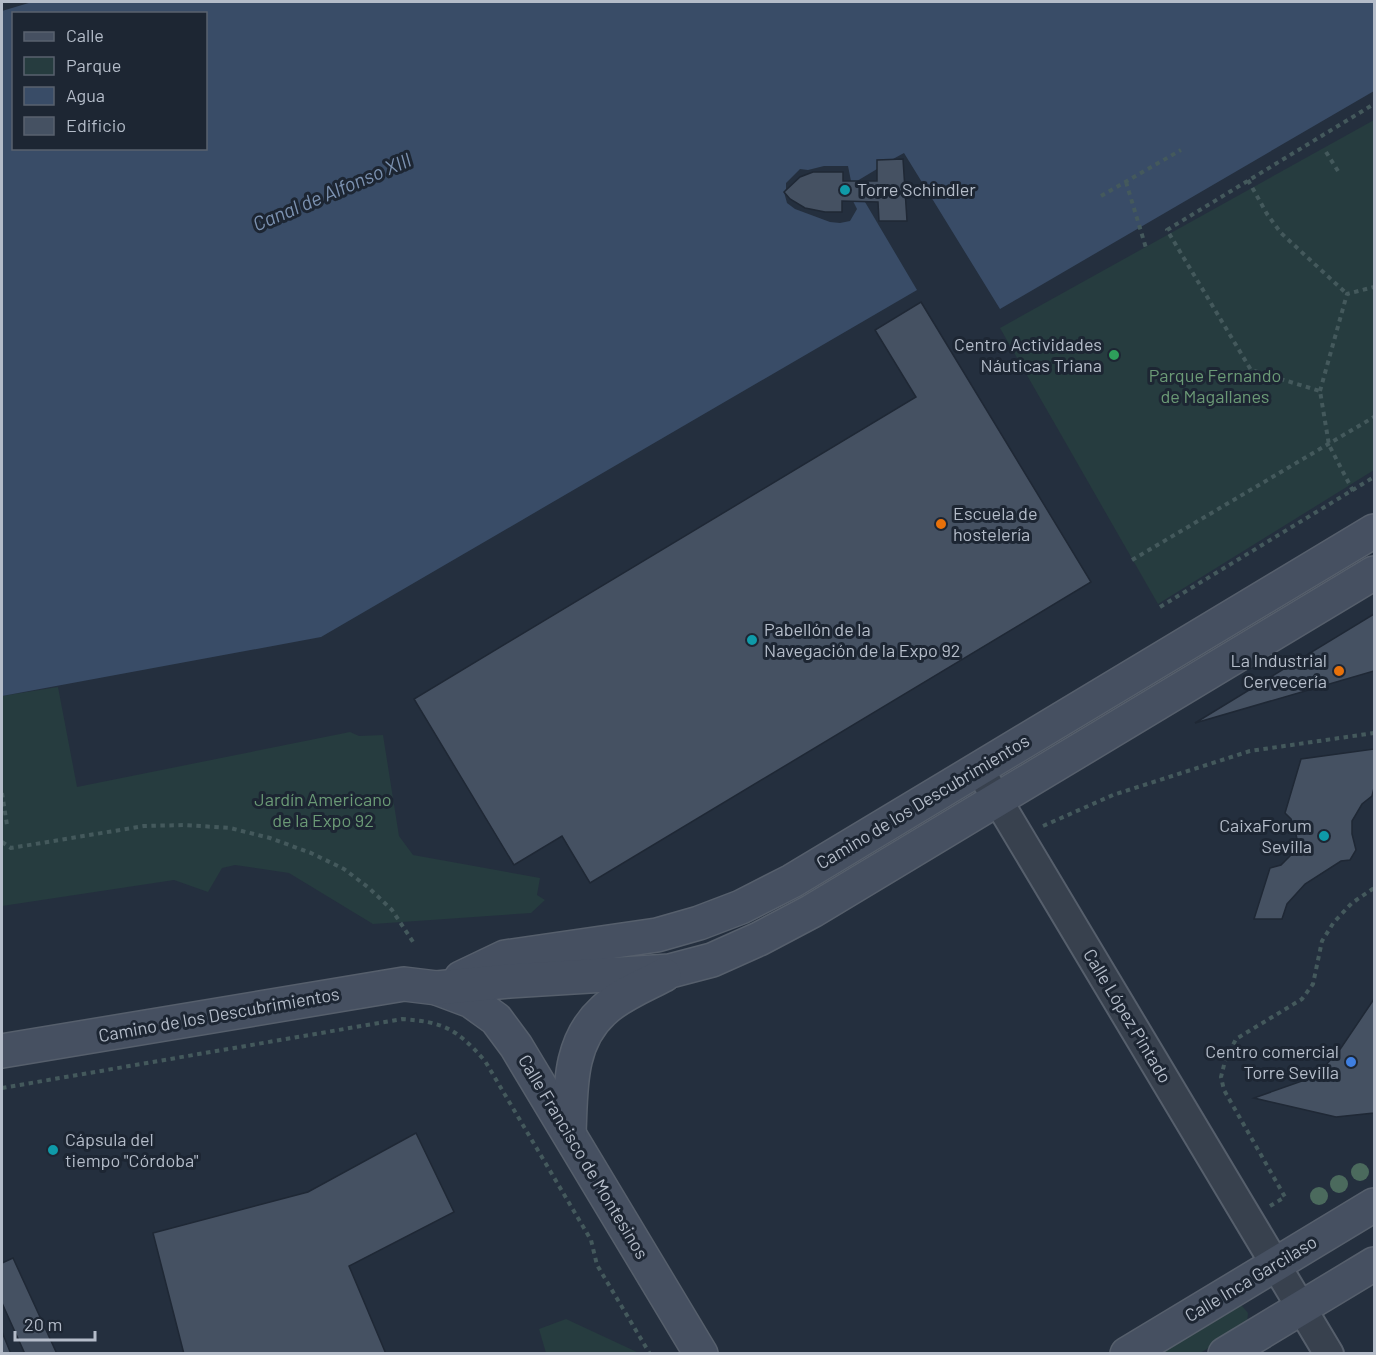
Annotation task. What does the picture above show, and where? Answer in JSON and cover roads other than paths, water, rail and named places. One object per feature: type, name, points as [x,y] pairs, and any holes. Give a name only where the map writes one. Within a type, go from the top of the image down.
[{"type":"street","name":"Camino de los Descubrimientos","points":[[438,988],[505,957],[657,935],[741,908],[792,880],[1374,531]]},
{"type":"street","name":"Camino de los Descubrimientos","points":[[2,1051],[404,984],[438,988],[670,971],[712,960],[812,910],[1374,573]]},
{"type":"street","name":"Calle López Pintado","points":[[978,769],[1329,1353]]},
{"type":"street","points":[[568,1133],[572,1066],[583,1036],[603,1010],[670,971]]},
{"type":"street","name":"Calle Francisco de Montesinos","points":[[438,988],[471,1001],[496,1019],[516,1046],[701,1353]]},
{"type":"street","name":"Calle Inca Garcilaso","points":[[1127,1353],[1374,1205]]},
{"type":"street","points":[[1225,1353],[1374,1264]]},
{"type":"water","name":"Canal de Alfonso XIII","points":[[32,2],[1374,2],[1374,91],[1000,309],[904,153],[893,159],[877,160],[877,169],[857,181],[851,181],[848,166],[800,169],[786,183],[784,192],[787,203],[795,209],[830,222],[840,223],[850,221],[857,209],[853,201],[865,202],[917,290],[321,637],[2,696],[2,11]]},
{"type":"place","name":"Torre Schindler","points":[[845,190]]},
{"type":"place","name":"Centro Actividades Náuticas Triana","points":[[1114,355]]},
{"type":"place","name":"Escuela de hostelería","points":[[941,524]]},
{"type":"place","name":"Pabellón de la Navegación de la Expo 92","points":[[752,640]]},
{"type":"place","name":"La Industrial Cervecería","points":[[1339,671]]},
{"type":"place","name":"CaixaForum Sevilla","points":[[1324,836]]},
{"type":"place","name":"Centro comercial Torre Sevilla","points":[[1351,1062]]},
{"type":"place","name":"Cápsula del tiempo \"Córdoba\"","points":[[53,1150]]},
{"type":"park label","name":"Parque Fernando de Magallanes","points":[[1215,386]]},
{"type":"park label","name":"Jardín Americano de la Expo 92","points":[[323,810]]}]
